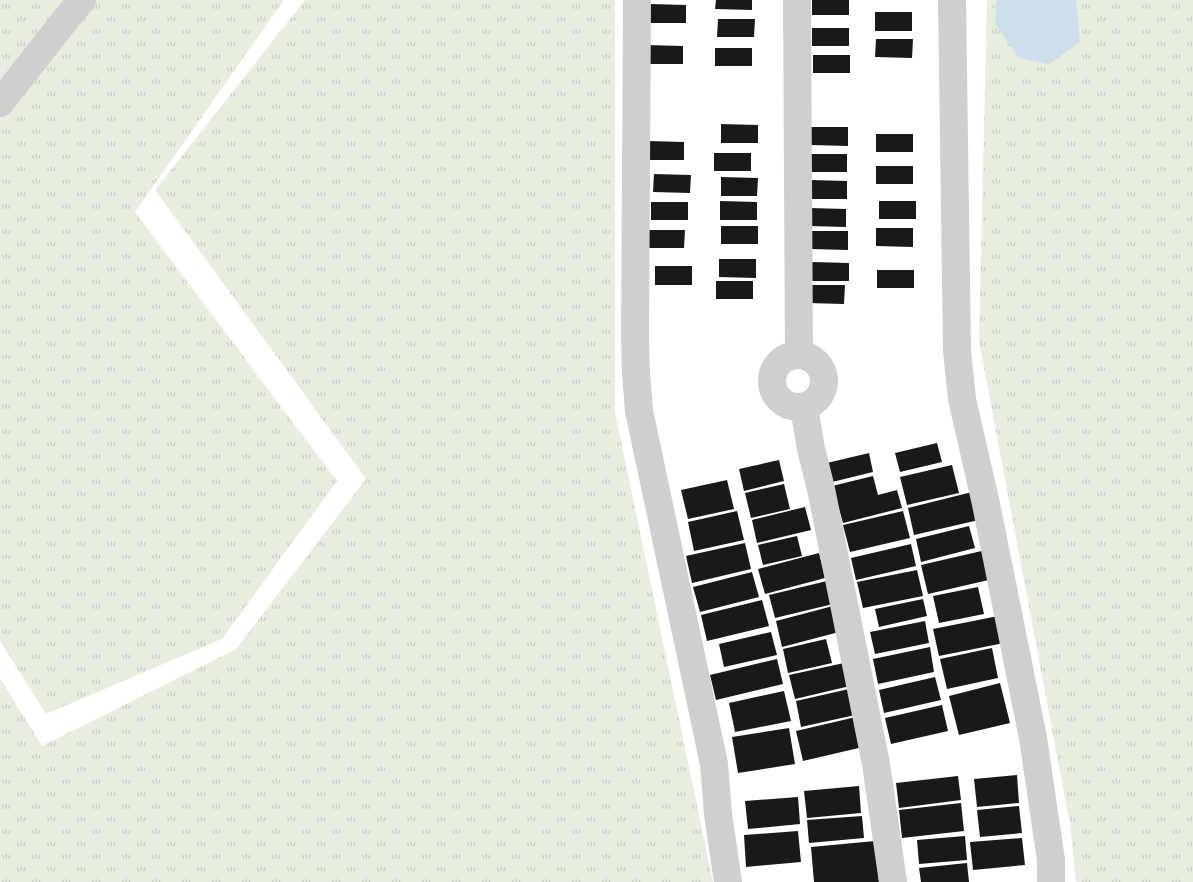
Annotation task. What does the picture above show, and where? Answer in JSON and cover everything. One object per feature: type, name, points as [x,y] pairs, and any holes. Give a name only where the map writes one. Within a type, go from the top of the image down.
[{"type":"street","points":[[0,103],[82,0]]},
{"type":"street","points":[[637,0],[636,373],[639,411],[714,764],[718,814],[728,882]]},
{"type":"street","points":[[797,0],[799,354]]},
{"type":"street","points":[[952,0],[959,380],[1033,738],[1051,860],[1051,882]]},
{"type":"street","points":[[799,354],[808,356],[822,369],[824,388],[820,396],[813,403],[804,407],[791,407],[780,400],[772,390],[771,377],[776,365],[786,357],[799,354]]},
{"type":"street","points":[[804,407],[876,764],[893,882]]},
{"type":"green space","points":[[0,0],[284,0],[135,212],[337,481],[222,639],[46,714],[0,641]]},
{"type":"green space","points":[[305,0],[615,0],[615,412],[713,882],[0,882],[0,678],[42,746],[236,649],[366,479],[155,190]]},
{"type":"green space","points":[[987,0],[1193,0],[1193,882],[1076,882],[1070,825],[979,341]]},
{"type":"water","points":[[997,0],[1076,0],[1080,42],[1049,64],[1019,58],[995,24]]},
{"type":"building","points":[[716,0],[752,0],[752,10],[715,9]]},
{"type":"building","points":[[812,0],[849,0],[849,15],[812,15]]},
{"type":"building","points":[[650,4],[686,5],[686,23],[649,23]]},
{"type":"building","points":[[875,12],[912,12],[912,31],[875,31]]},
{"type":"building","points":[[718,19],[755,19],[754,37],[717,37]]},
{"type":"building","points":[[812,28],[849,28],[849,46],[812,46]]},
{"type":"building","points":[[876,39],[913,39],[912,58],[875,57]]},
{"type":"building","points":[[646,45],[683,46],[683,64],[646,64]]},
{"type":"building","points":[[715,48],[752,48],[752,66],[715,66]]},
{"type":"building","points":[[813,55],[850,55],[850,73],[813,73]]},
{"type":"building","points":[[721,124],[758,125],[758,143],[721,143]]},
{"type":"building","points":[[811,127],[848,127],[848,146],[811,145]]},
{"type":"building","points":[[876,134],[913,134],[913,152],[876,152]]},
{"type":"building","points":[[647,141],[684,142],[684,160],[647,160]]},
{"type":"building","points":[[714,153],[751,153],[751,171],[714,171]]},
{"type":"building","points":[[810,154],[847,154],[847,172],[810,172]]},
{"type":"building","points":[[876,166],[913,166],[913,184],[876,184]]},
{"type":"building","points":[[654,174],[691,175],[690,193],[653,192]]},
{"type":"building","points":[[721,177],[758,178],[757,196],[721,196]]},
{"type":"building","points":[[810,180],[847,181],[847,199],[810,199]]},
{"type":"building","points":[[720,201],[757,202],[757,220],[720,220]]},
{"type":"building","points":[[879,201],[916,201],[916,219],[879,219]]},
{"type":"building","points":[[651,202],[688,202],[688,220],[651,220]]},
{"type":"building","points":[[809,208],[846,209],[846,227],[809,226]]},
{"type":"building","points":[[721,226],[758,226],[758,244],[721,244]]},
{"type":"building","points":[[876,228],[913,228],[913,247],[876,246]]},
{"type":"building","points":[[648,230],[685,230],[684,248],[647,248]]},
{"type":"building","points":[[811,231],[848,231],[848,250],[811,249]]},
{"type":"building","points":[[719,259],[756,259],[756,278],[719,277]]},
{"type":"building","points":[[812,262],[849,263],[849,281],[812,281]]},
{"type":"building","points":[[655,266],[692,266],[692,285],[655,285]]},
{"type":"building","points":[[877,270],[914,270],[914,288],[877,288]]},
{"type":"building","points":[[716,281],[753,281],[753,299],[716,299]]},
{"type":"building","points":[[808,285],[845,285],[844,304],[807,303]]},
{"type":"building","points":[[937,443],[942,462],[900,472],[895,453]]},
{"type":"building","points":[[869,453],[873,472],[832,482],[827,463]]},
{"type":"building","points":[[779,460],[784,481],[744,491],[739,469]]},
{"type":"building","points":[[952,465],[959,493],[907,505],[900,477]]},
{"type":"building","points":[[873,476],[878,495],[897,490],[902,508],[843,523],[838,505],[836,505],[832,486]]},
{"type":"building","points":[[727,480],[734,509],[688,519],[681,490]]},
{"type":"building","points":[[784,484],[790,509],[751,518],[745,493]]},
{"type":"building","points":[[976,491],[983,519],[914,535],[908,508]]},
{"type":"building","points":[[805,507],[811,530],[757,543],[752,520]]},
{"type":"building","points":[[737,511],[744,540],[694,551],[688,522]]},
{"type":"building","points":[[903,511],[910,538],[850,552],[843,525]]},
{"type":"building","points":[[969,526],[975,548],[921,562],[916,539]]},
{"type":"building","points":[[797,536],[802,556],[763,565],[758,545]]},
{"type":"building","points":[[745,543],[751,569],[692,583],[686,556]]},
{"type":"building","points":[[911,544],[916,566],[856,580],[851,558]]},
{"type":"building","points":[[986,550],[993,579],[928,594],[921,565]]},
{"type":"building","points":[[819,553],[825,578],[765,594],[758,569]]},
{"type":"building","points":[[917,570],[923,596],[863,608],[857,582]]},
{"type":"building","points":[[752,572],[759,597],[700,612],[693,587]]},
{"type":"building","points":[[827,581],[833,604],[775,618],[769,595]]},
{"type":"building","points":[[978,587],[984,614],[939,623],[933,596]]},
{"type":"building","points":[[923,599],[927,616],[879,627],[875,609]]},
{"type":"building","points":[[762,600],[769,626],[707,641],[701,615]]},
{"type":"building","points":[[833,606],[839,632],[782,647],[776,621]]},
{"type":"building","points":[[998,616],[1004,643],[939,656],[933,629]]},
{"type":"building","points":[[925,621],[929,643],[875,654],[870,632]]},
{"type":"building","points":[[771,632],[777,655],[724,667],[719,644]]},
{"type":"building","points":[[826,639],[832,663],[788,673],[783,649]]},
{"type":"building","points":[[930,647],[934,672],[878,684],[873,659]]},
{"type":"building","points":[[992,648],[998,678],[947,689],[940,659]]},
{"type":"building","points":[[777,659],[783,684],[716,700],[710,675]]},
{"type":"building","points":[[844,663],[850,686],[795,699],[789,675]]},
{"type":"building","points":[[935,677],[941,700],[884,713],[879,690]]},
{"type":"building","points":[[1000,683],[1010,723],[959,735],[949,696]]},
{"type":"building","points":[[849,689],[855,715],[801,727],[796,701]]},
{"type":"building","points":[[784,691],[791,721],[735,732],[729,703]]},
{"type":"building","points":[[942,705],[948,731],[891,744],[885,718]]},
{"type":"building","points":[[856,717],[863,747],[803,761],[796,731]]},
{"type":"building","points":[[789,728],[795,764],[738,773],[732,737]]},
{"type":"building","points":[[1017,775],[1019,803],[977,807],[974,779]]},
{"type":"building","points":[[958,776],[961,800],[899,808],[896,783]]},
{"type":"building","points":[[859,786],[861,813],[807,818],[804,791]]},
{"type":"building","points":[[798,797],[800,824],[748,829],[745,801]]},
{"type":"building","points":[[961,803],[964,831],[902,838],[899,810]]},
{"type":"building","points":[[1019,806],[1022,833],[980,837],[977,810]]},
{"type":"building","points":[[862,816],[864,838],[809,843],[807,820]]},
{"type":"building","points":[[798,831],[801,862],[746,867],[744,835]]},
{"type":"building","points":[[965,836],[967,860],[919,864],[917,840]]},
{"type":"building","points":[[1022,838],[1025,865],[973,870],[970,842]]},
{"type":"building","points":[[875,841],[879,882],[814,882],[811,847]]},
{"type":"building","points":[[967,863],[969,882],[921,882],[919,868]]}]
